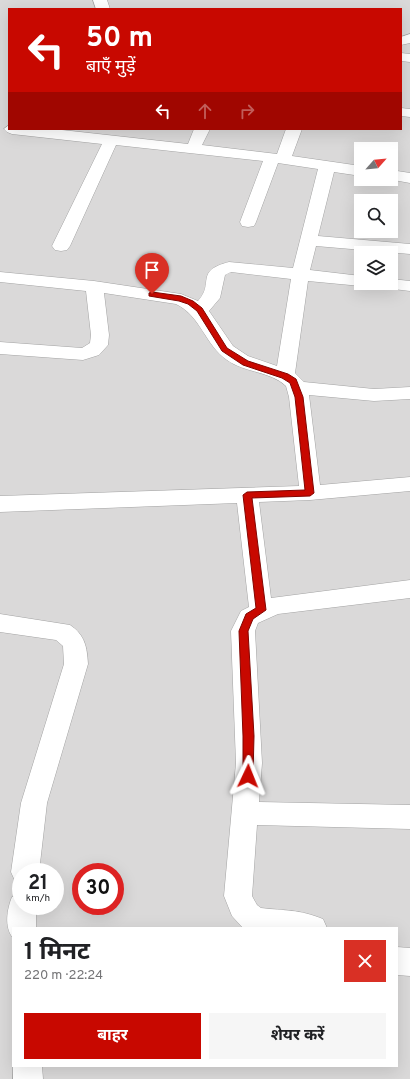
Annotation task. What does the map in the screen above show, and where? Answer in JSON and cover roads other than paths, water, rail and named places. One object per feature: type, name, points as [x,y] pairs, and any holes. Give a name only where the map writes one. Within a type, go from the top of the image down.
[{"type":"street","points":[[21,130],[277,158],[354,169]]},
{"type":"street","points":[[193,149],[202,130]]},
{"type":"street","points":[[248,222],[277,158],[293,130]]},
{"type":"street","points":[[61,246],[111,140]]},
{"type":"street","points":[[310,493],[291,382],[300,275],[327,166]]},
{"type":"street","points":[[398,176],[410,178]]},
{"type":"street","points":[[309,240],[410,250]]},
{"type":"street","points":[[200,310],[211,298],[217,272],[222,269],[237,267],[354,280]]},
{"type":"street","points":[[0,277],[94,286],[181,299],[191,303],[200,310],[224,350],[245,363],[291,382],[374,396],[410,393]]},
{"type":"street","points":[[398,285],[410,286]]},
{"type":"street","points":[[0,348],[83,354],[92,351],[99,345],[100,336],[94,286]]},
{"type":"street","points":[[0,504],[310,493],[410,484]]},
{"type":"street","points":[[247,495],[261,610]]},
{"type":"street","points":[[310,927],[296,923],[262,922],[251,919],[241,909],[238,896],[246,813],[249,750],[244,631],[249,617],[261,610],[275,606],[410,588]]},
{"type":"street","points":[[0,623],[62,632],[71,638],[75,646],[76,664],[34,803],[26,863]]},
{"type":"street","points":[[246,813],[410,818]]},
{"type":"street","points":[[22,915],[22,927]]},
{"type":"street","points":[[398,961],[410,962]]},
{"type":"street","points":[[27,1067],[28,1079]]}]
